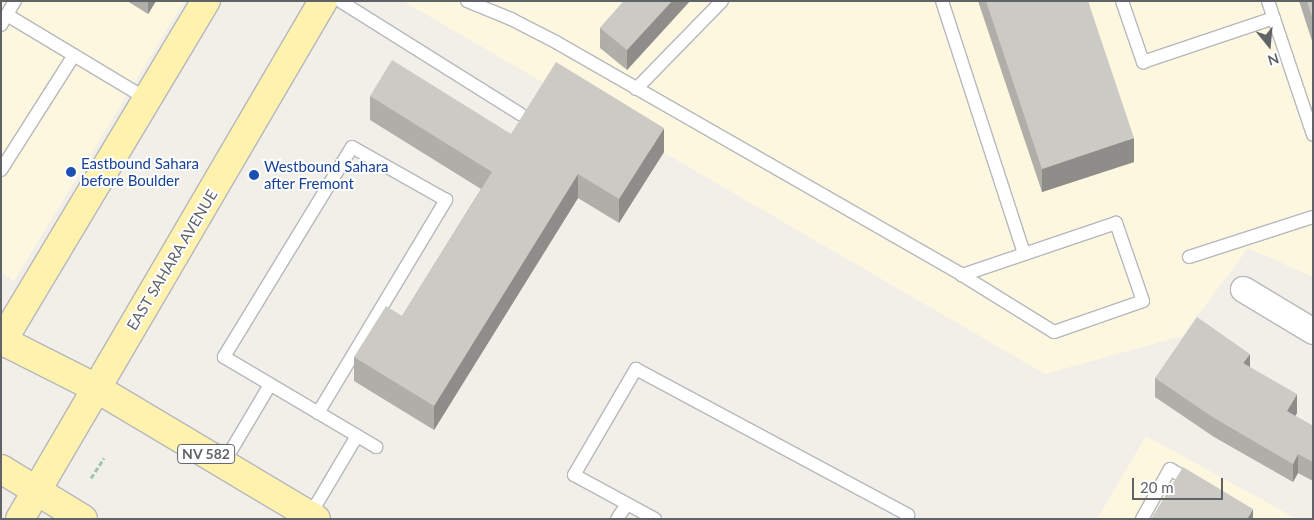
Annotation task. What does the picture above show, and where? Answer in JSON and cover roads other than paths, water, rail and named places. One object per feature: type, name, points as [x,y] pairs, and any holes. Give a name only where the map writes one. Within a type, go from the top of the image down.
[{"type":"main road","points":[[2,341],[206,1]]},
{"type":"main road","name":"EAST SAHARA AVENUE","points":[[20,519],[322,1]]},
{"type":"main road","name":"NV 582","points":[[2,341],[96,388],[313,517]]},
{"type":"main road","points":[[1,469],[83,519]]},
{"type":"street","points":[[1242,289],[1313,331]]},
{"type":"lane","points":[[15,1],[4,20],[74,55],[147,99]]},
{"type":"lane","points":[[340,1],[520,114]]},
{"type":"lane","points":[[467,1],[511,19],[554,41],[962,275],[1054,332],[1143,301],[1116,223],[962,275]]},
{"type":"lane","points":[[636,89],[722,1]]},
{"type":"lane","points":[[942,1],[1024,254]]},
{"type":"lane","points":[[1122,1],[1143,62],[1274,18]]},
{"type":"lane","points":[[1268,1],[1313,135]]},
{"type":"lane","points":[[1,170],[74,55]]},
{"type":"lane","points":[[318,413],[446,200],[352,146],[224,357],[270,385],[376,447]]},
{"type":"lane","points":[[1189,257],[1313,218]]},
{"type":"lane","points":[[655,519],[574,475],[636,369],[908,515],[906,519]]},
{"type":"lane","points":[[223,464],[270,385]]},
{"type":"lane","points":[[313,517],[357,436]]},
{"type":"lane","points":[[1142,519],[1170,469],[1203,488]]},
{"type":"lane","points":[[617,519],[627,504]]},
{"type":"place","name":"Eastbound Sahara before Boulder","points":[[71,172]]},
{"type":"place","name":"Westbound Sahara after Fremont","points":[[254,175]]}]
